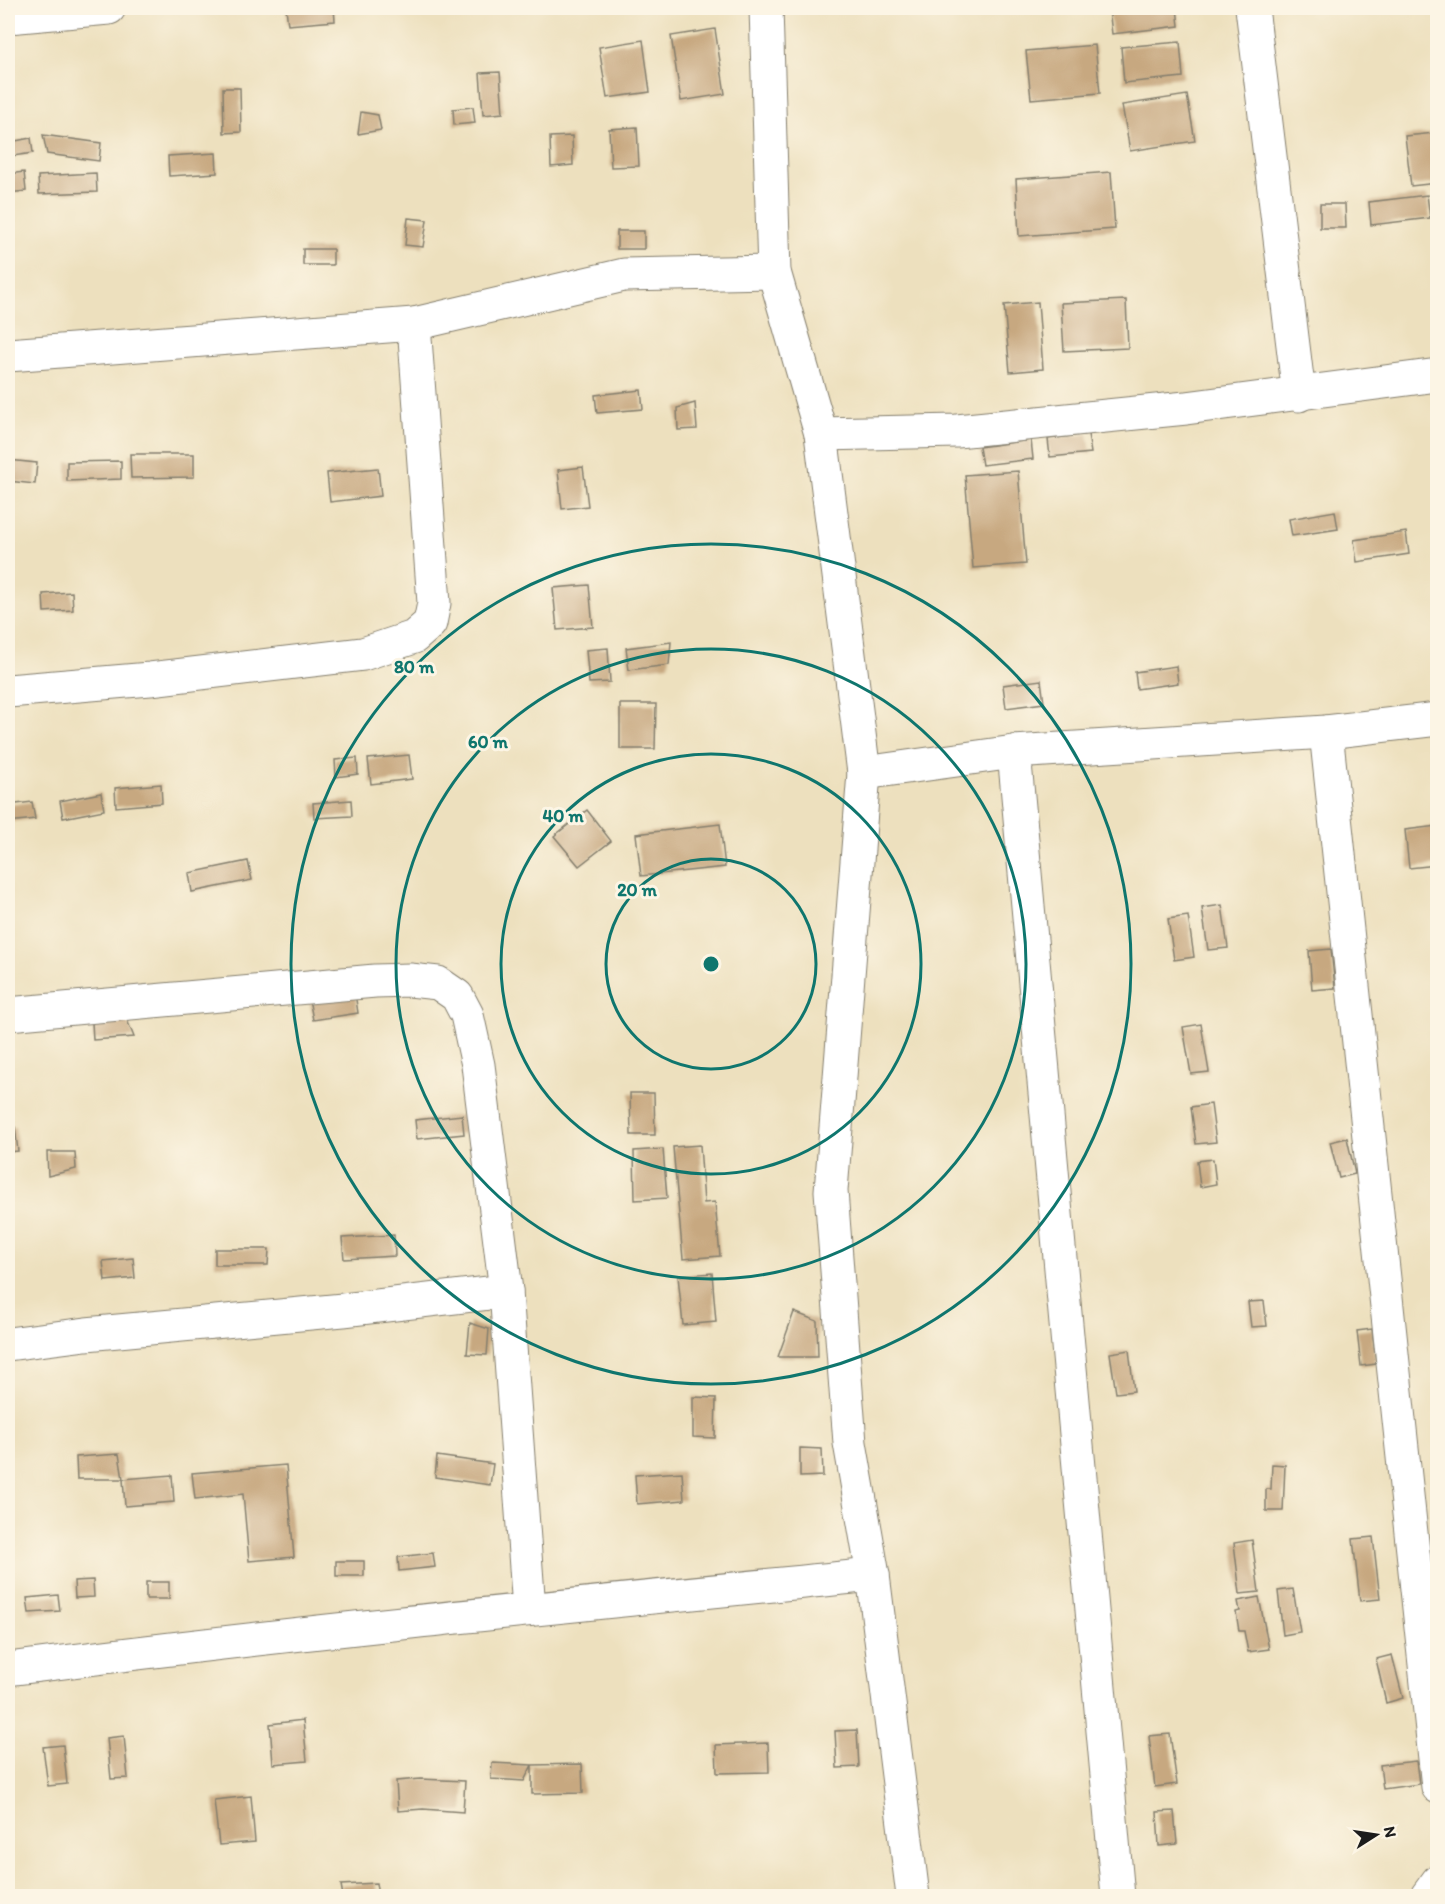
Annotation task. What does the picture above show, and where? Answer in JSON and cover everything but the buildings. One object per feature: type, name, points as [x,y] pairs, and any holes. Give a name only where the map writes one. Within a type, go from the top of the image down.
[{"type":"street","points":[[8,17],[44,11],[109,8]]},
{"type":"street","points":[[766,8],[774,272],[821,434],[864,773],[831,1191],[850,1443],[873,1575],[913,1896]]},
{"type":"street","points":[[1252,8],[1299,395]]},
{"type":"street","points":[[8,355],[414,324],[624,275],[774,272]]},
{"type":"street","points":[[8,691],[150,679],[363,654],[414,637],[430,623],[434,603],[414,324]]},
{"type":"street","points":[[821,434],[957,431],[1299,395],[1437,375]]},
{"type":"street","points":[[864,773],[1014,752],[1326,732],[1437,719]]},
{"type":"street","points":[[1326,732],[1437,1787]]},
{"type":"street","points":[[1014,752],[1119,1896]]},
{"type":"street","points":[[8,1014],[344,983],[410,980],[438,983],[457,996],[467,1015],[478,1065],[506,1291],[529,1609]]},
{"type":"street","points":[[8,1344],[506,1291]]},
{"type":"street","points":[[8,1669],[146,1651],[529,1609],[873,1575]]},
{"type":"street","points":[[1427,1896],[1437,1881]]}]
